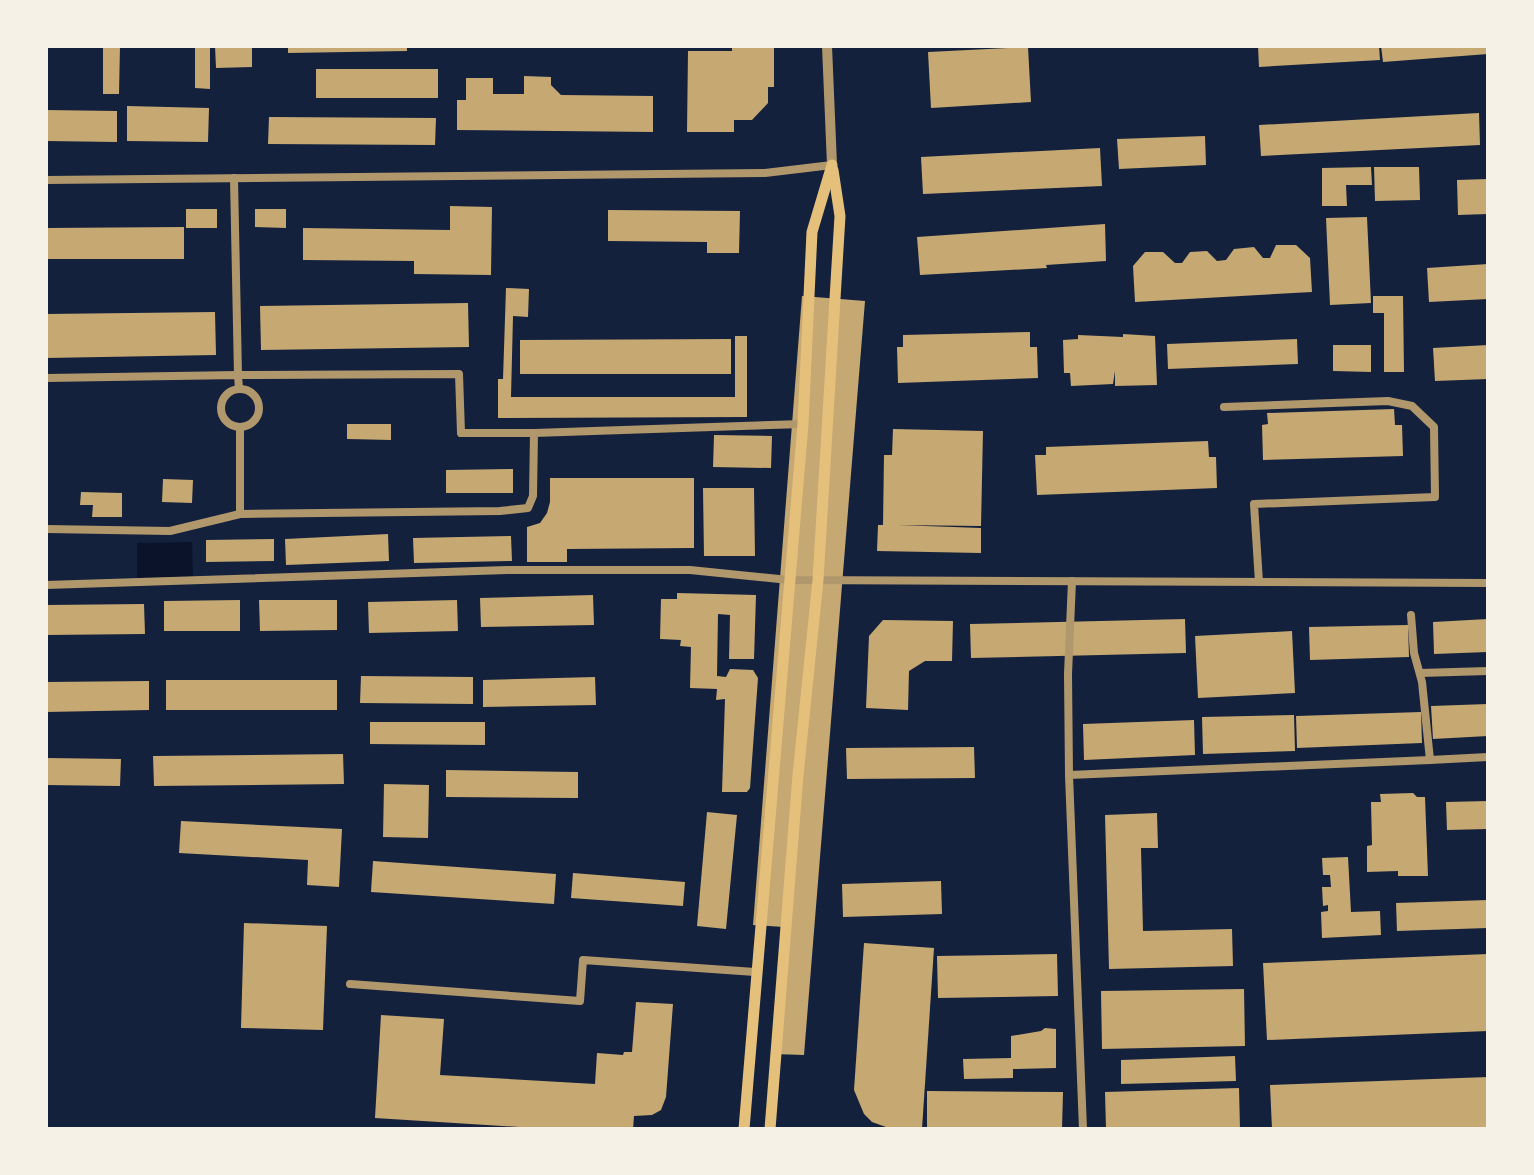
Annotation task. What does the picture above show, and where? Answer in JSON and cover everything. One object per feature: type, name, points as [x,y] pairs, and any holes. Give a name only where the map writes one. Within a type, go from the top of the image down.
[{"type":"main road","points":[[744,1129],[803,424],[812,232],[832,165]]},
{"type":"main road","points":[[770,1129],[798,775],[818,580],[840,216],[832,165]]},
{"type":"street","points":[[46,180],[765,173],[832,165],[827,46]]},
{"type":"street","points":[[234,178],[239,389]]},
{"type":"street","points":[[46,378],[459,374],[461,433],[803,424]]},
{"type":"street","points":[[239,389],[252,394],[259,410],[254,420],[240,427],[226,421],[221,410],[224,397],[239,389]]},
{"type":"street","points":[[1224,407],[1388,401],[1412,406],[1434,427],[1435,497],[1254,504],[1259,582]]},
{"type":"street","points":[[240,427],[240,514]]},
{"type":"street","points":[[46,529],[170,531],[240,514],[500,511],[528,508],[533,496],[534,433]]},
{"type":"street","points":[[46,585],[507,570],[690,570],[789,580],[1488,583]]},
{"type":"street","points":[[1072,581],[1068,674],[1069,775],[1083,1129]]},
{"type":"street","points":[[1411,615],[1430,760]]},
{"type":"street","points":[[1420,673],[1488,671]]},
{"type":"street","points":[[1069,775],[1488,757]]},
{"type":"street","points":[[350,984],[580,1001],[583,960],[755,972]]},
{"type":"water","points":[[192,542],[193,577],[137,578],[137,543]]},
{"type":"building","points":[[103,46],[120,46],[119,94],[103,94]]},
{"type":"building","points":[[195,46],[210,46],[210,89],[195,88]]},
{"type":"building","points":[[215,46],[252,46],[252,67],[216,68]]},
{"type":"building","points":[[288,46],[407,46],[407,51],[288,53]]},
{"type":"building","points":[[732,46],[774,46],[774,87],[768,87],[768,103],[752,120],[734,120],[734,132],[687,132],[688,51],[732,51]]},
{"type":"building","points":[[1258,46],[1379,46],[1380,60],[1259,67]]},
{"type":"building","points":[[1381,46],[1488,46],[1488,54],[1383,62]]},
{"type":"building","points":[[1028,47],[1031,102],[931,108],[928,52]]},
{"type":"building","points":[[316,69],[438,69],[438,98],[316,98]]},
{"type":"building","points":[[524,76],[551,77],[551,85],[561,95],[653,96],[653,132],[457,130],[457,100],[466,100],[466,78],[493,78],[493,94],[524,94]]},
{"type":"building","points":[[127,106],[209,108],[208,142],[127,141]]},
{"type":"building","points":[[46,110],[117,111],[117,142],[46,141]]},
{"type":"building","points":[[1479,113],[1480,145],[1261,156],[1259,125]]},
{"type":"building","points":[[269,117],[436,118],[435,145],[268,144]]},
{"type":"building","points":[[1205,136],[1206,165],[1119,169],[1117,139]]},
{"type":"building","points":[[1100,148],[1102,186],[923,194],[921,157]]},
{"type":"building","points":[[1371,167],[1372,185],[1346,185],[1347,206],[1322,206],[1322,168]]},
{"type":"building","points":[[1374,167],[1419,167],[1420,200],[1375,201]]},
{"type":"building","points":[[1488,179],[1488,214],[1458,215],[1457,180]]},
{"type":"building","points":[[450,206],[492,207],[491,275],[414,274],[414,261],[303,260],[303,228],[450,230]]},
{"type":"building","points":[[186,209],[217,209],[217,228],[186,228]]},
{"type":"building","points":[[255,209],[286,209],[286,228],[255,227]]},
{"type":"building","points":[[608,210],[740,211],[739,253],[707,253],[707,242],[608,241]]},
{"type":"building","points":[[1367,217],[1371,303],[1330,305],[1326,218]]},
{"type":"building","points":[[1105,224],[1106,261],[1046,265],[1047,268],[920,275],[917,237]]},
{"type":"building","points":[[184,227],[184,259],[46,259],[46,228]]},
{"type":"building","points":[[1276,245],[1296,245],[1310,258],[1312,292],[1135,302],[1133,266],[1145,252],[1163,252],[1175,263],[1182,263],[1190,252],[1207,251],[1217,261],[1226,260],[1234,249],[1254,247],[1263,258],[1270,258]]},
{"type":"building","points":[[1488,264],[1488,299],[1429,302],[1427,268]]},
{"type":"building","points":[[506,288],[529,289],[528,317],[513,316],[511,397],[735,397],[735,336],[747,336],[747,417],[498,418],[498,379],[503,379]]},
{"type":"building","points":[[802,296],[865,301],[804,1055],[774,1054],[783,927],[753,925]]},
{"type":"building","points":[[1373,296],[1403,296],[1404,372],[1384,372],[1384,313],[1373,313]]},
{"type":"building","points":[[468,303],[469,347],[261,350],[260,306]]},
{"type":"building","points":[[215,312],[216,355],[46,358],[46,314]]},
{"type":"building","points":[[1030,332],[1030,347],[1037,347],[1038,378],[898,383],[897,347],[903,347],[903,335]]},
{"type":"building","points":[[1123,334],[1155,336],[1157,385],[1115,386],[1115,371],[1113,384],[1071,386],[1070,373],[1064,373],[1063,340],[1078,339],[1078,335],[1123,337]]},
{"type":"building","points":[[731,339],[731,374],[520,374],[520,340]]},
{"type":"building","points":[[1297,339],[1298,364],[1168,369],[1167,344]]},
{"type":"building","points":[[1333,345],[1371,345],[1371,372],[1333,371]]},
{"type":"building","points":[[1488,345],[1488,379],[1435,381],[1433,348]]},
{"type":"building","points":[[1394,409],[1395,425],[1402,425],[1403,456],[1263,460],[1262,425],[1268,424],[1267,413]]},
{"type":"building","points":[[347,424],[391,424],[391,440],[347,439]]},
{"type":"building","points":[[893,429],[983,431],[981,526],[897,525],[981,528],[981,553],[877,551],[878,525],[883,525],[884,455],[892,455]]},
{"type":"building","points":[[714,435],[772,436],[771,468],[713,467]]},
{"type":"building","points":[[1208,441],[1209,457],[1216,457],[1217,488],[1037,495],[1035,455],[1046,455],[1046,447]]},
{"type":"building","points":[[513,469],[513,493],[446,493],[446,470]]},
{"type":"building","points":[[550,478],[694,478],[694,548],[567,549],[567,562],[527,562],[527,527],[540,523],[547,513]]},
{"type":"building","points":[[163,479],[193,480],[192,503],[162,502]]},
{"type":"building","points":[[703,488],[754,488],[755,556],[704,556]]},
{"type":"building","points":[[81,492],[122,493],[122,517],[92,517],[93,505],[80,505]]},
{"type":"building","points":[[388,534],[389,561],[286,565],[285,539]]},
{"type":"building","points":[[511,536],[512,561],[414,563],[413,538]]},
{"type":"building","points":[[274,539],[274,561],[206,562],[206,540]]},
{"type":"building","points":[[677,593],[756,595],[754,659],[729,659],[730,615],[718,614],[717,676],[726,677],[730,669],[753,670],[758,678],[750,788],[747,792],[722,792],[725,699],[716,700],[717,689],[690,688],[691,647],[680,646],[681,640],[660,639],[661,599],[677,599]]},
{"type":"building","points":[[593,595],[594,625],[481,627],[480,598]]},
{"type":"building","points":[[240,600],[240,631],[164,631],[164,601]]},
{"type":"building","points":[[259,600],[337,600],[337,630],[260,631]]},
{"type":"building","points":[[457,600],[458,631],[369,633],[368,602]]},
{"type":"building","points":[[144,604],[145,634],[46,635],[46,605]]},
{"type":"building","points":[[1185,619],[1186,653],[971,658],[970,624]]},
{"type":"building","points":[[1488,619],[1488,652],[1434,654],[1433,622]]},
{"type":"building","points":[[883,620],[953,621],[952,661],[925,661],[909,671],[908,710],[866,708],[869,636]]},
{"type":"building","points":[[1408,625],[1409,657],[1310,660],[1309,627]]},
{"type":"building","points":[[1292,631],[1295,693],[1198,698],[1195,636]]},
{"type":"building","points":[[361,676],[473,677],[473,704],[360,703]]},
{"type":"building","points":[[595,677],[596,705],[483,707],[483,680]]},
{"type":"building","points":[[166,680],[337,680],[337,710],[166,710]]},
{"type":"building","points":[[149,681],[149,710],[46,712],[46,682]]},
{"type":"building","points":[[1488,704],[1488,736],[1433,739],[1431,706]]},
{"type":"building","points":[[1421,712],[1422,743],[1297,748],[1296,716]]},
{"type":"building","points":[[1294,715],[1295,751],[1203,754],[1202,717]]},
{"type":"building","points":[[1194,720],[1195,755],[1084,760],[1083,724]]},
{"type":"building","points":[[370,722],[485,722],[485,745],[370,744]]},
{"type":"building","points":[[974,747],[975,778],[847,779],[846,748]]},
{"type":"building","points":[[343,754],[344,784],[154,786],[153,756]]},
{"type":"building","points":[[46,758],[121,759],[120,786],[46,785]]},
{"type":"building","points":[[446,770],[578,772],[578,798],[446,797]]},
{"type":"building","points":[[384,784],[429,785],[428,838],[383,837]]},
{"type":"building","points":[[1413,793],[1417,797],[1425,797],[1428,876],[1398,876],[1398,871],[1367,872],[1367,846],[1372,845],[1371,802],[1381,802],[1380,794]]},
{"type":"building","points":[[1488,801],[1488,829],[1447,830],[1446,802]]},
{"type":"building","points":[[707,812],[737,815],[726,929],[697,926]]},
{"type":"building","points":[[1157,813],[1158,848],[1141,848],[1143,931],[1232,929],[1233,966],[1109,969],[1105,815]]},
{"type":"building","points":[[181,821],[342,829],[339,887],[307,885],[308,860],[179,853]]},
{"type":"building","points":[[1348,857],[1351,912],[1380,911],[1381,935],[1322,938],[1321,912],[1328,911],[1328,905],[1323,906],[1322,887],[1331,887],[1330,875],[1323,875],[1322,858]]},
{"type":"building","points":[[373,861],[556,874],[554,904],[371,892]]},
{"type":"building","points":[[573,873],[685,882],[683,906],[571,898]]},
{"type":"building","points":[[941,881],[942,914],[843,917],[842,884]]},
{"type":"building","points":[[1488,900],[1488,928],[1397,931],[1396,903]]},
{"type":"building","points":[[244,923],[327,926],[323,1030],[241,1028]]},
{"type":"building","points":[[864,943],[934,948],[922,1129],[886,1127],[872,1122],[864,1114],[854,1090]]},
{"type":"building","points":[[1057,954],[1058,996],[938,998],[937,956]]},
{"type":"building","points":[[1488,954],[1488,1031],[1267,1040],[1263,963]]},
{"type":"building","points":[[1244,989],[1245,1046],[1102,1049],[1101,991]]},
{"type":"building","points":[[636,1002],[673,1004],[666,1097],[661,1110],[652,1115],[634,1116],[633,1129],[550,1129],[375,1118],[381,1015],[444,1019],[440,1075],[595,1084],[597,1053],[623,1055],[624,1052],[632,1052]]},
{"type":"building","points":[[1045,1028],[1056,1029],[1056,1068],[1013,1069],[1013,1078],[964,1079],[963,1059],[1011,1058],[1011,1036]]},
{"type":"building","points":[[1235,1056],[1236,1081],[1121,1084],[1121,1060]]},
{"type":"building","points":[[1488,1077],[1488,1129],[1272,1129],[1270,1085]]},
{"type":"building","points":[[1239,1088],[1240,1129],[1106,1129],[1105,1092]]},
{"type":"building","points":[[927,1091],[1063,1092],[1062,1129],[927,1129]]}]
